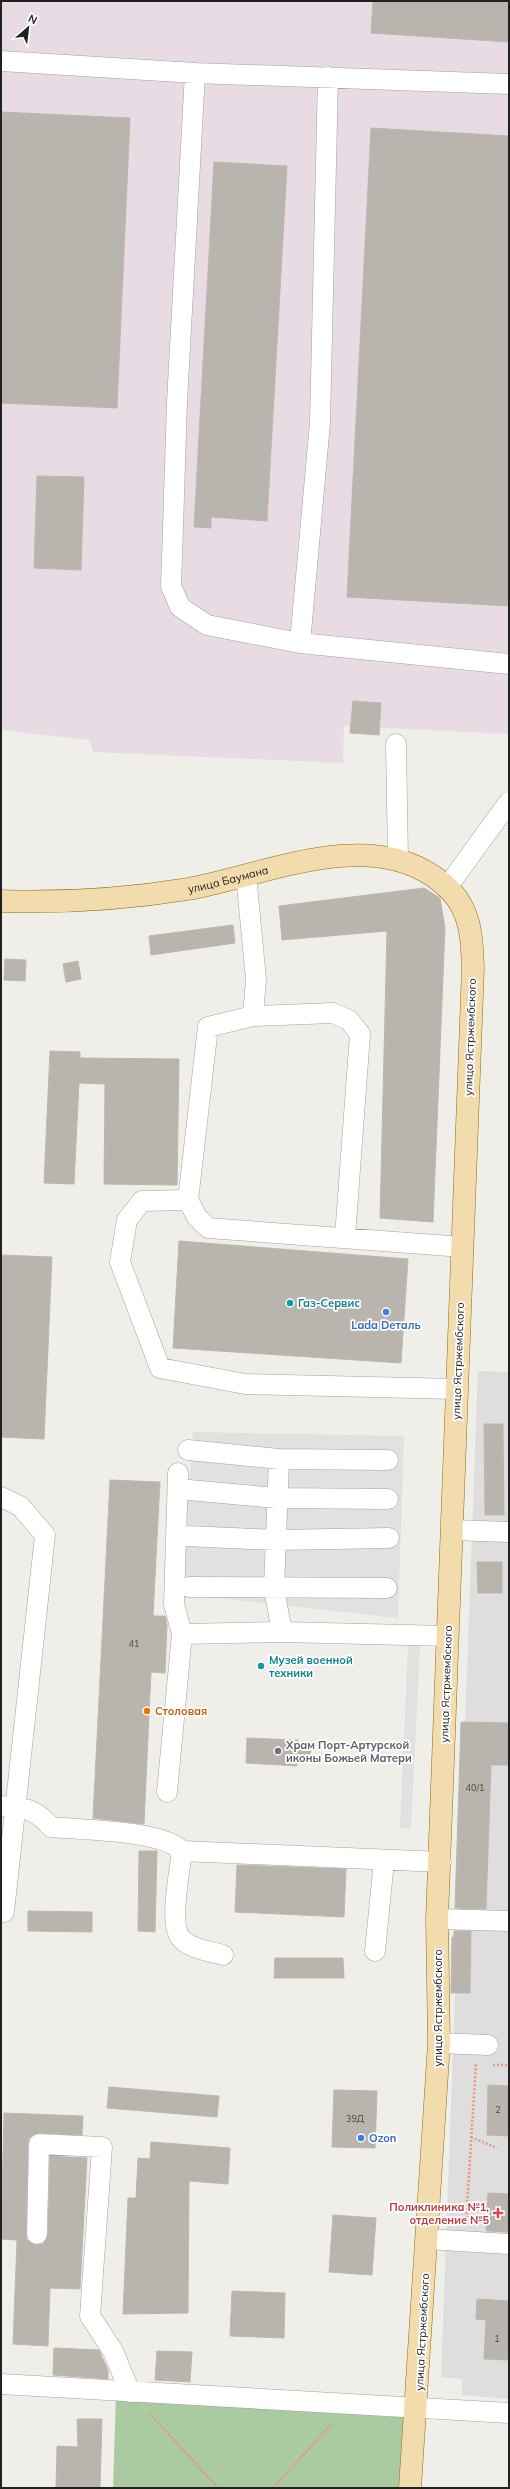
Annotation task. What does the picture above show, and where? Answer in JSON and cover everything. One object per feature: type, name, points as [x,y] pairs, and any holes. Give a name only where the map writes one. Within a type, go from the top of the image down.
[{"type":"main road","name":"улица Баумана","points":[[1,901],[59,902],[188,889],[300,862],[352,855],[398,859],[426,871],[448,886]]},
{"type":"main road","name":"улица Ястржембского","points":[[410,2488],[417,2408],[439,2043],[437,1919],[441,1862],[473,968],[471,934],[463,908],[448,886]]},
{"type":"lane","points":[[1,61],[195,73],[509,84]]},
{"type":"lane","points":[[195,73],[177,402],[171,586],[180,607],[207,625],[300,643],[509,664]]},
{"type":"lane","points":[[300,643],[320,423],[328,77]]},
{"type":"lane","points":[[396,744],[398,859]]},
{"type":"lane","points":[[448,886],[509,802]]},
{"type":"lane","points":[[246,875],[256,979],[253,1016]]},
{"type":"lane","points":[[345,1237],[360,1034],[349,1020],[332,1013],[253,1016],[208,1027],[188,1200],[196,1217],[208,1228],[345,1237],[463,1247]]},
{"type":"lane","points":[[188,1200],[142,1201],[127,1220],[120,1262],[160,1368],[245,1384],[457,1389]]},
{"type":"lane","points":[[188,1450],[279,1459],[388,1460]]},
{"type":"lane","points":[[279,1459],[276,1498],[274,1589],[282,1632]]},
{"type":"lane","points":[[167,1792],[182,1634],[174,1604],[178,1473]]},
{"type":"lane","points":[[189,1490],[276,1498],[388,1499]]},
{"type":"lane","points":[[1,1497],[20,1506],[45,1534],[8,1807],[4,1912]]},
{"type":"lane","points":[[452,1530],[509,1532]]},
{"type":"lane","points":[[185,1536],[276,1540],[389,1538]]},
{"type":"lane","points":[[189,1587],[274,1589],[387,1588]]},
{"type":"lane","points":[[182,1634],[282,1632],[448,1636]]},
{"type":"lane","points":[[8,1807],[38,1814],[51,1827],[156,1837],[175,1843],[182,1851],[384,1861],[441,1862]]},
{"type":"lane","points":[[182,1851],[175,1922],[180,1937],[193,1947],[223,1955]]},
{"type":"lane","points":[[376,1951],[384,1861]]},
{"type":"lane","points":[[437,1919],[509,1921]]},
{"type":"lane","points":[[439,2043],[488,2045]]},
{"type":"lane","points":[[37,2234],[40,2144],[102,2147],[90,2316],[113,2351],[130,2392]]},
{"type":"lane","points":[[427,2239],[509,2244]]},
{"type":"lane","points":[[1,2384],[509,2413]]},
{"type":"path","points":[[465,2241],[475,2065],[488,2045]]},
{"type":"path","points":[[471,2137],[497,2148]]},
{"type":"path","points":[[130,2392],[218,2488]]},
{"type":"path","points":[[273,2488],[350,2404]]},
{"type":"shaded area","points":[[1,1],[509,1],[509,734],[344,726],[343,763],[93,752],[90,740],[1,730]]},
{"type":"shaded area","points":[[478,1371],[509,1372],[509,2399],[462,2395],[462,2379],[441,2377]]},
{"type":"shaded area","points":[[193,1432],[404,1436],[398,1618],[181,1594]]},
{"type":"shaded area","points":[[408,1645],[420,1646],[411,1829],[400,1828]]},
{"type":"green space","points":[[116,2394],[412,2410],[405,2488],[113,2488]]},
{"type":"building","points":[[373,1],[509,1],[509,42],[371,33]]},
{"type":"building","points":[[1,112],[130,118],[117,408],[1,403]]},
{"type":"building","points":[[371,128],[509,136],[509,606],[347,597]]},
{"type":"building","points":[[214,162],[287,166],[267,521],[211,517],[211,528],[194,527]]},
{"type":"building","points":[[37,476],[84,477],[81,570],[34,568]]},
{"type":"building","points":[[353,701],[381,703],[379,735],[350,733]]},
{"type":"building","points":[[424,888],[440,898],[445,928],[433,1222],[380,1218],[387,931],[282,940],[279,906]]},
{"type":"building","points":[[233,925],[235,943],[151,955],[149,936]]},
{"type":"building","points":[[5,959],[26,960],[25,981],[4,980]]},
{"type":"building","points":[[78,961],[81,979],[66,982],[63,964]]},
{"type":"building","points":[[50,1051],[80,1052],[80,1058],[179,1059],[177,1185],[104,1184],[105,1084],[79,1083],[74,1184],[44,1183]]},
{"type":"building","name":"Газ-Сервис","points":[[179,1241],[408,1259],[401,1363],[173,1348]]},
{"type":"building","points":[[1,1255],[52,1257],[44,1439],[1,1437]]},
{"type":"building","points":[[484,1424],[503,1424],[504,1515],[485,1515]]},
{"type":"building","points":[[110,1480],[160,1482],[153,1616],[165,1616],[167,1624],[165,1673],[151,1672],[144,1824],[93,1818]]},
{"type":"building","points":[[477,1562],[502,1562],[502,1593],[478,1593]]},
{"type":"building","points":[[461,1722],[509,1723],[509,1765],[491,1765],[486,1909],[455,1908]]},
{"type":"building","name":"Храм Порт-Артурской иконы Божьей Матери","points":[[247,1738],[298,1740],[298,1743],[304,1743],[311,1751],[309,1757],[302,1763],[297,1763],[297,1766],[246,1763]]},
{"type":"building","points":[[139,1851],[157,1851],[155,1932],[138,1931]]},
{"type":"building","points":[[237,1865],[346,1869],[344,1917],[235,1912]]},
{"type":"building","points":[[28,1911],[92,1912],[92,1932],[28,1931]]},
{"type":"building","points":[[454,1931],[471,1931],[470,1993],[451,1993],[452,1937],[454,1937]]},
{"type":"building","points":[[275,1958],[343,1958],[344,1978],[274,1978]]},
{"type":"building","points":[[488,2085],[509,2086],[509,2136],[487,2135]]},
{"type":"building","points":[[109,2087],[219,2096],[217,2117],[107,2108]]},
{"type":"building","points":[[334,2090],[377,2091],[375,2148],[332,2147]]},
{"type":"building","points":[[4,2113],[83,2116],[82,2135],[39,2133],[29,2138],[28,2144],[26,2234],[27,2240],[36,2245],[43,2244],[48,2234],[50,2156],[87,2158],[80,2289],[50,2288],[48,2346],[13,2344],[17,2240],[1,2239]]},
{"type":"building","points":[[151,2142],[230,2148],[228,2184],[189,2181],[188,2313],[123,2314],[128,2198],[136,2198],[138,2158],[150,2159]]},
{"type":"building","name":"Поликлиника №1, отделение №5","points":[[488,2193],[509,2194],[509,2232],[486,2231]]},
{"type":"building","points":[[333,2215],[376,2218],[372,2275],[329,2272]]},
{"type":"building","points":[[232,2291],[285,2293],[284,2338],[230,2336]]},
{"type":"building","points":[[477,2299],[509,2301],[509,2360],[484,2359],[486,2320],[476,2319]]},
{"type":"building","points":[[54,2348],[99,2350],[108,2370],[108,2379],[53,2375]]},
{"type":"building","points":[[157,2351],[192,2352],[190,2382],[155,2380]]},
{"type":"building","points":[[77,2419],[102,2419],[100,2488],[56,2488],[57,2446],[78,2447]]},
{"type":"place","name":"Газ-Сервис","points":[[290,1303]]},
{"type":"place","name":"Lada Dеталь","points":[[386,1312]]},
{"type":"place","name":"Музей военной техники","points":[[261,1666]]},
{"type":"place","name":"Столовая","points":[[147,1711]]},
{"type":"place","name":"Храм Порт-Артурской иконы Божьей Матери","points":[[278,1751]]},
{"type":"place","name":"Ozon","points":[[361,2138]]},
{"type":"place","name":"Поликлиника №1, отделение №5","points":[[498,2213]]}]
